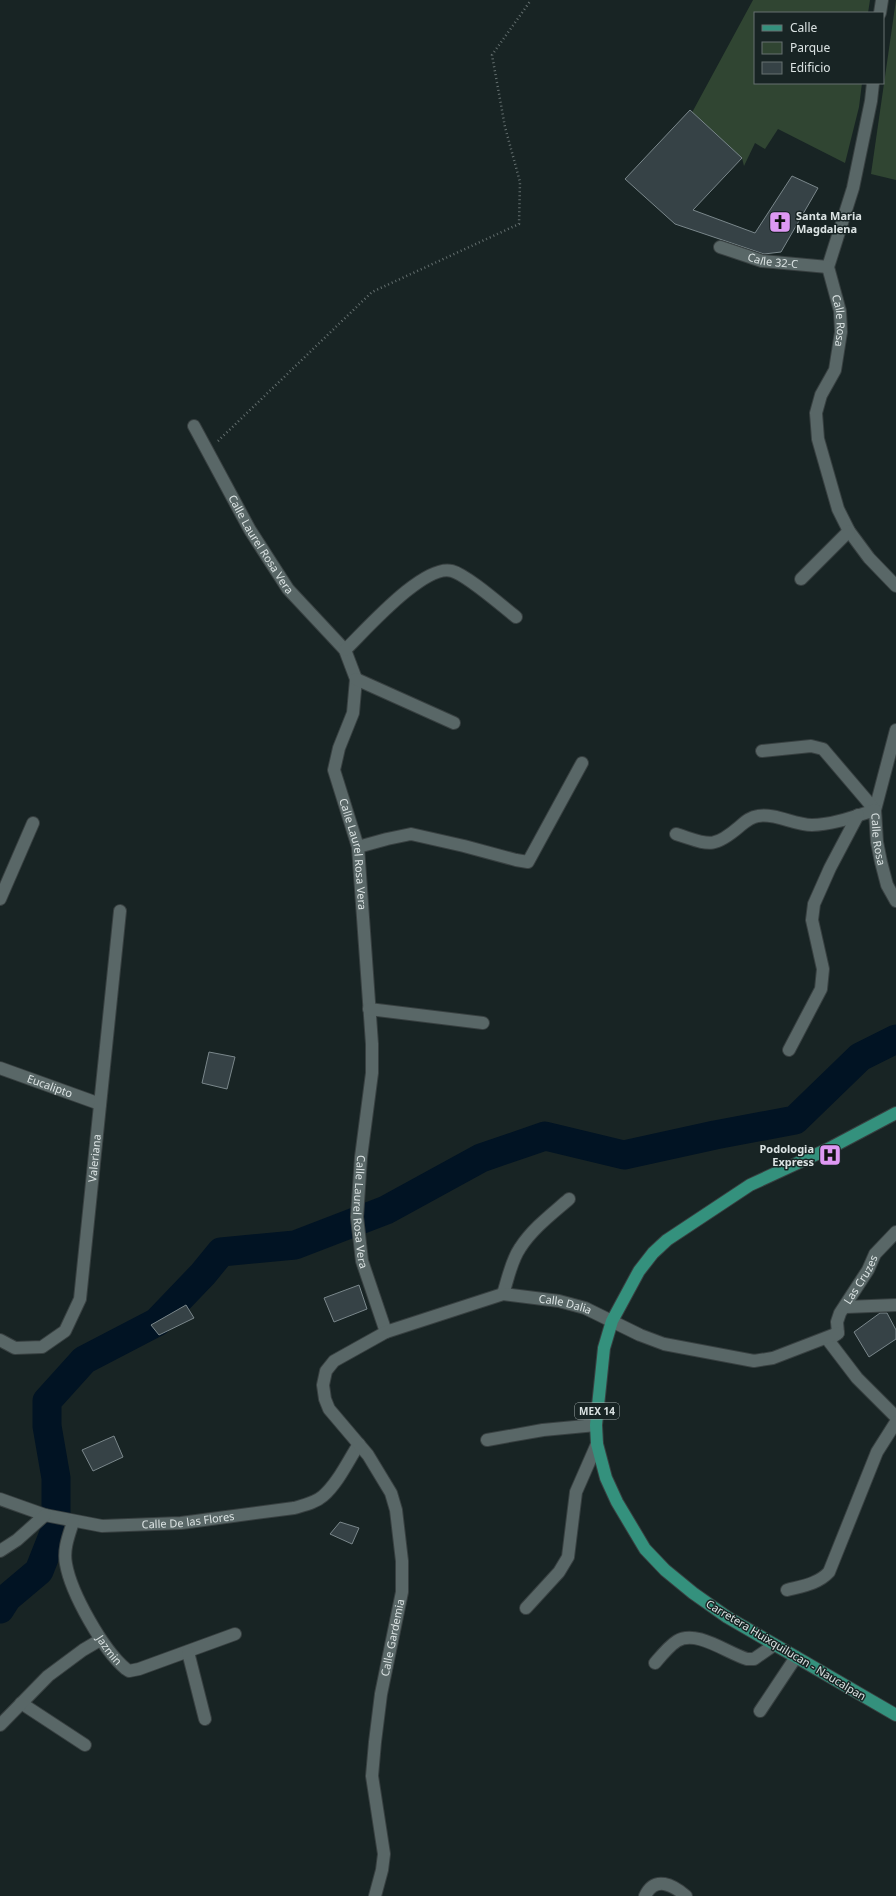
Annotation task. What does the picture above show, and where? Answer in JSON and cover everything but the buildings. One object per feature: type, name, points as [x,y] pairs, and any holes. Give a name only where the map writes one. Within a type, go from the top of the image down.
[{"type":"main road","name":"Carretera Huixquilucan - Naucalpan","points":[[896,1113],[830,1148],[750,1185],[666,1240],[653,1253],[638,1271],[612,1321],[604,1348],[596,1425],[597,1444],[606,1478],[617,1502],[645,1549],[665,1570],[693,1593],[727,1617],[896,1715]]},
{"type":"street","points":[[880,12],[882,0]]},
{"type":"street","points":[[828,267],[853,188],[871,101],[872,84]]},
{"type":"street","name":"Calle 32-C","points":[[720,247],[762,261],[828,267]]},
{"type":"street","name":"Calle Rosa","points":[[828,267],[840,311],[841,332],[834,370],[821,395],[816,413],[818,439],[838,509],[849,531],[869,558],[896,586]]},
{"type":"street","name":"Calle Laurel Rosa Vera","points":[[194,426],[209,451],[250,530],[288,589],[345,650],[356,679],[353,713],[338,748],[334,770],[358,848],[372,1044],[372,1073],[361,1157],[356,1217],[362,1261],[386,1332]]},
{"type":"street","points":[[801,579],[849,531]]},
{"type":"street","points":[[345,650],[412,585],[442,570],[458,573],[516,617]]},
{"type":"street","points":[[356,679],[454,723]]},
{"type":"street","name":"Calle Rosa","points":[[896,730],[875,810],[877,842],[881,862],[887,885],[896,901]]},
{"type":"street","points":[[676,834],[707,844],[716,843],[725,839],[747,820],[757,816],[767,816],[812,825],[875,810],[823,749],[811,746],[762,751]]},
{"type":"street","points":[[358,848],[387,839],[411,834],[528,862],[582,763]]},
{"type":"street","points":[[789,1050],[821,989],[822,969],[812,920],[814,904],[830,868],[858,815]]},
{"type":"street","points":[[0,899],[33,823]]},
{"type":"street","name":"Valeriana","points":[[0,1340],[15,1348],[42,1347],[65,1331],[80,1299],[120,911]]},
{"type":"street","points":[[369,1009],[483,1023]]},
{"type":"street","name":"Eucalipto","points":[[0,1068],[100,1104]]},
{"type":"street","points":[[503,1294],[512,1264],[520,1248],[532,1232],[570,1199]]},
{"type":"street","name":"Las Cruzes","points":[[896,1232],[875,1254],[868,1270],[837,1322],[838,1334],[828,1340],[857,1378],[896,1417]]},
{"type":"street","name":"Calle Dalia","points":[[325,1399],[323,1385],[326,1371],[334,1361],[386,1332],[503,1294],[559,1301],[585,1308],[664,1344],[754,1361],[774,1358],[838,1334]]},
{"type":"street","points":[[846,1307],[896,1304]]},
{"type":"street","name":"Calle Gardemia","points":[[325,1399],[329,1409],[377,1468],[391,1493],[396,1510],[402,1561],[402,1592],[381,1694],[372,1776],[384,1854],[375,1896]]},
{"type":"street","points":[[787,1590],[812,1584],[824,1578],[829,1572],[877,1452],[896,1422]]},
{"type":"street","points":[[487,1440],[543,1430],[596,1425]]},
{"type":"street","name":"Calle De las Flores","points":[[0,1499],[46,1515],[72,1522],[102,1526],[181,1523],[294,1508],[311,1503],[323,1496],[359,1444]]},
{"type":"street","points":[[526,1608],[559,1572],[568,1557],[576,1492],[597,1444]]},
{"type":"street","points":[[0,1551],[46,1515]]},
{"type":"street","name":"Jazmin","points":[[72,1522],[65,1547],[66,1563],[70,1580],[100,1640],[119,1663],[129,1671],[188,1652],[235,1634]]},
{"type":"street","points":[[654,1663],[677,1640],[688,1638],[702,1639],[747,1659],[754,1659],[774,1645]]},
{"type":"street","points":[[0,1725],[48,1676],[83,1650],[100,1640]]},
{"type":"street","points":[[188,1652],[205,1719]]},
{"type":"street","points":[[760,1711],[796,1657]]},
{"type":"street","points":[[21,1702],[85,1745]]},
{"type":"street","points":[[645,1896],[648,1889],[659,1883],[675,1886],[686,1896]]},
{"type":"path","points":[[209,451],[372,292],[519,224],[520,182],[505,127],[492,55],[531,0]]},
{"type":"green space","points":[[753,0],[870,0],[868,12],[754,12],[754,84],[862,84],[859,107],[845,163],[778,129],[765,149],[755,143],[744,166],[742,158],[688,120]]},
{"type":"green space","points":[[896,0],[896,180],[871,174]]},
{"type":"waterway","points":[[0,1609],[7,1598],[39,1571],[56,1528],[56,1478],[47,1426],[47,1401],[84,1360],[157,1322],[203,1274],[221,1252],[295,1245],[386,1210],[481,1158],[545,1136],[624,1155],[715,1135],[795,1120],[860,1057],[896,1039]]},
{"type":"place","name":"Santa Maria Magdalena","points":[[780,222]]},
{"type":"place","name":"Podologia Express","points":[[830,1155]]}]
